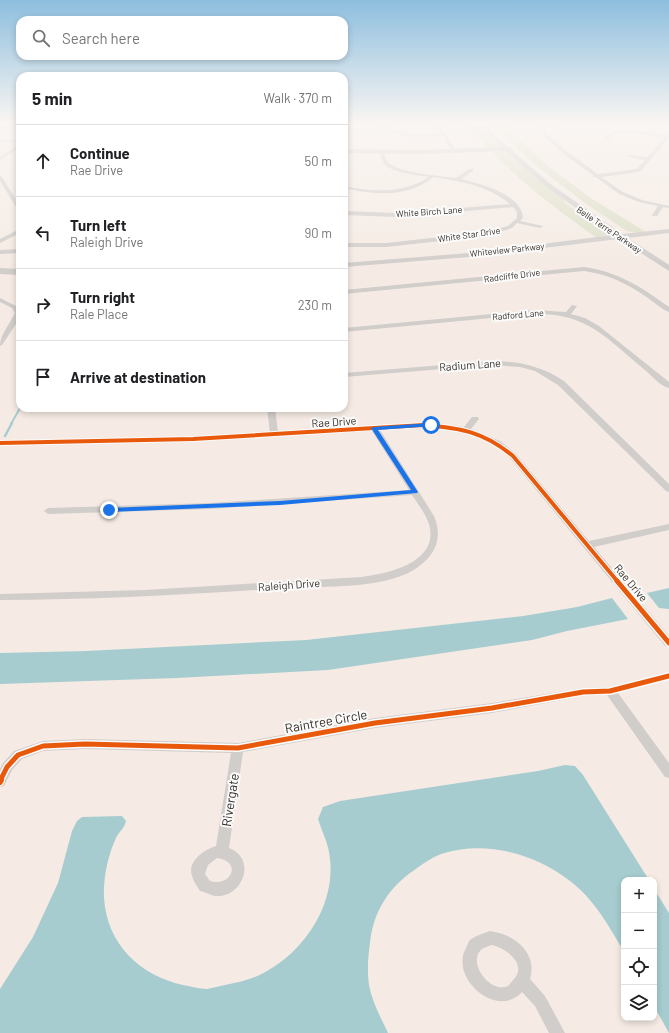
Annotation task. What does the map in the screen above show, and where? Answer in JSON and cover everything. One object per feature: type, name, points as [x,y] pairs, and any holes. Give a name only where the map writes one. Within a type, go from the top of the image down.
[{"type":"main road","name":"Belle Terre Parkway","points":[[531,171],[566,201],[669,269]]},
{"type":"main road","name":"Belle Terre Parkway","points":[[541,171],[563,190],[630,236],[669,260]]},
{"type":"main road","name":"Whiteview Parkway","points":[[348,265],[469,255],[669,231]]},
{"type":"main road","points":[[0,271],[16,272]]},
{"type":"street","points":[[405,171],[431,177],[456,180],[491,189],[501,194],[514,205],[520,213],[518,222],[540,226]]},
{"type":"street","points":[[456,180],[469,171]]},
{"type":"street","points":[[589,171],[626,196],[669,207]]},
{"type":"street","points":[[595,176],[634,171]]},
{"type":"street","points":[[0,177],[16,203]]},
{"type":"street","points":[[348,188],[369,191],[396,190],[418,186],[431,177]]},
{"type":"street","name":"White Birch Lane","points":[[348,213],[397,215],[514,205]]},
{"type":"street","points":[[655,215],[661,206]]},
{"type":"street","name":"White Star Drive","points":[[348,245],[380,245],[482,234],[502,230],[518,222]]},
{"type":"street","points":[[0,241],[16,233]]},
{"type":"street","points":[[0,252],[16,251]]},
{"type":"street","name":"Radcliffe Drive","points":[[348,292],[455,283],[579,269],[603,272],[620,277],[669,310]]},
{"type":"street","points":[[0,300],[14,307],[16,310]]},
{"type":"street","points":[[567,315],[574,306]]},
{"type":"street","name":"Radford Lane","points":[[348,330],[534,312],[567,315],[584,320],[597,327],[669,386]]},
{"type":"street","points":[[1,340],[16,318]]},
{"type":"street","name":"Radium Lane","points":[[348,376],[492,362],[531,364],[549,374],[560,383],[669,489]]},
{"type":"street","points":[[271,412],[274,435]]},
{"type":"street","points":[[466,430],[475,419]]},
{"type":"street","name":"Rae Drive","points":[[0,443],[135,441],[274,435],[424,424],[466,430],[492,440],[510,452],[669,643]]},
{"type":"street","name":"Raleigh Drive","points":[[0,597],[214,590],[329,582],[390,576],[411,568],[422,560],[430,551],[434,543],[434,524],[374,428]]},
{"type":"street","points":[[48,512],[210,506],[415,492]]},
{"type":"street","points":[[587,545],[669,527]]},
{"type":"street","name":"Raintree Circle","points":[[0,782],[7,767],[18,755],[35,747],[48,745],[85,744],[238,748],[375,723],[485,710],[589,691],[610,691],[669,676]]},
{"type":"street","points":[[610,691],[669,773]]},
{"type":"street","name":"Rivergate","points":[[222,852],[238,748]]},
{"type":"street","points":[[522,981],[540,1001],[557,1033]]},
{"type":"green space","points":[[512,171],[528,171],[565,201],[565,203],[606,232],[607,235],[597,238],[527,185]]},
{"type":"green space","points":[[543,171],[555,171],[592,199],[646,232],[637,233],[627,231],[585,203]]},
{"type":"water","points":[[669,588],[669,609],[659,608],[647,593]]},
{"type":"water","points":[[612,598],[628,619],[567,631],[532,640],[328,670],[177,678],[0,684],[0,653],[86,651],[306,640],[523,616],[577,607]]},
{"type":"water","points":[[565,765],[575,766],[583,775],[647,877],[621,877],[621,947],[594,905],[579,888],[556,871],[525,856],[508,852],[474,848],[457,850],[434,857],[404,878],[389,893],[374,921],[369,954],[369,985],[374,1004],[388,1033],[0,1033],[0,989],[33,937],[58,883],[72,831],[77,821],[82,817],[122,816],[126,821],[111,850],[104,882],[106,915],[111,930],[119,943],[128,955],[139,965],[153,974],[183,985],[207,989],[247,980],[267,971],[294,951],[315,924],[323,908],[328,892],[330,876],[330,859],[328,848],[318,819],[323,807],[340,801],[538,771]]},
{"type":"water","points":[[657,894],[669,913],[669,1033],[657,1011]]},
{"type":"waterway","points":[[11,424],[18,412]]},
{"type":"waterway","points":[[5,436],[12,423]]},
{"type":"cycle path","points":[[0,443],[193,439],[424,425],[451,427],[474,432],[497,443],[513,456],[669,643]]},
{"type":"cycle path","points":[[0,782],[7,767],[18,755],[43,746],[85,744],[238,748],[375,723],[492,708],[583,692],[610,691],[669,676]]},
{"type":"route","points":[[109,510],[280,503],[415,492],[374,428],[431,425]]}]
